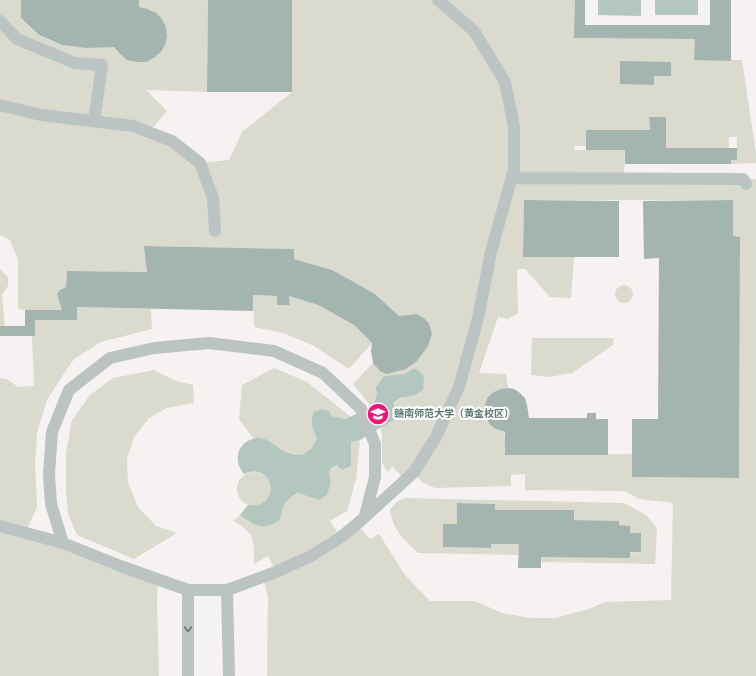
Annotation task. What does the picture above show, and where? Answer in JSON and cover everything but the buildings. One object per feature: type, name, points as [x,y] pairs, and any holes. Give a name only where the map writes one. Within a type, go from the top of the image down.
[{"type":"street","points":[[0,526],[63,543],[123,568],[188,590],[226,590],[263,578],[311,556],[358,524],[414,472],[436,437],[459,387],[478,318],[491,252],[514,169],[514,127],[505,82],[474,31],[438,0]]},
{"type":"street","points":[[0,21],[17,39],[75,63],[102,65],[94,122]]},
{"type":"street","points":[[0,105],[41,115],[134,126],[172,141],[200,163],[213,198],[215,231]]},
{"type":"street","points":[[512,178],[743,179],[746,184]]},
{"type":"street","points":[[63,543],[51,504],[49,474],[52,432],[69,390],[110,358],[154,348],[209,343],[274,351],[322,373],[361,409],[375,444],[374,477],[365,516]]},
{"type":"street","points":[[188,590],[188,676]]},
{"type":"street","points":[[226,590],[229,676]]},
{"type":"shaded area","points":[[0,0],[21,0],[21,18],[39,35],[48,40],[76,47],[114,47],[126,59],[133,62],[144,62],[154,58],[162,51],[165,38],[159,16],[153,11],[139,7],[139,0],[208,0],[207,92],[146,90],[167,111],[149,132],[200,163],[229,160],[242,132],[292,92],[292,0],[575,0],[575,38],[695,39],[695,60],[742,60],[756,153],[756,163],[731,164],[731,160],[737,160],[737,137],[729,137],[729,148],[666,148],[665,117],[649,117],[650,130],[586,146],[575,146],[574,150],[625,150],[624,178],[756,179],[756,676],[267,676],[268,596],[263,578],[276,572],[268,556],[254,564],[254,548],[252,538],[246,529],[233,521],[240,515],[250,523],[280,519],[285,503],[298,493],[319,500],[327,495],[331,482],[329,472],[331,468],[337,465],[351,466],[351,442],[360,440],[356,479],[347,511],[330,521],[341,537],[357,524],[370,539],[379,534],[405,575],[430,601],[475,601],[502,613],[530,618],[555,618],[589,609],[605,602],[671,600],[673,503],[639,499],[625,491],[525,490],[525,474],[511,475],[511,486],[435,488],[422,482],[414,472],[405,480],[392,466],[388,472],[382,463],[382,434],[380,427],[386,422],[394,404],[397,401],[404,397],[415,395],[414,368],[404,374],[384,376],[372,407],[353,384],[373,363],[381,372],[387,374],[417,361],[428,346],[432,334],[429,323],[417,314],[399,316],[375,294],[332,270],[294,259],[294,249],[145,246],[147,272],[67,271],[66,287],[60,290],[57,294],[65,310],[25,310],[18,309],[18,260],[10,240],[0,235]],"holes":[[[524,200],[733,200],[733,236],[740,237],[739,478],[632,477],[632,454],[506,455],[505,434],[489,424],[485,418],[484,412],[484,406],[490,396],[501,389],[508,388],[506,374],[479,373],[498,317],[508,319],[518,313],[517,269],[525,269],[550,297],[571,298],[574,257],[523,257]]]},
{"type":"shaded area","points":[[598,0],[641,0],[641,16],[598,15]]},
{"type":"shaded area","points":[[655,0],[698,0],[698,15],[655,15]]},
{"type":"shaded area","points":[[0,269],[8,277],[8,286],[2,295],[5,326],[0,326]]},
{"type":"shaded area","points":[[624,285],[630,288],[633,294],[630,300],[624,303],[618,300],[615,294],[618,288]]},
{"type":"shaded area","points":[[253,295],[277,296],[277,305],[290,305],[289,296],[318,305],[354,325],[372,343],[349,369],[314,346],[283,333],[254,327]]},
{"type":"shaded area","points":[[77,307],[151,309],[152,329],[101,342],[74,359],[47,400],[37,433],[35,465],[37,507],[26,532],[158,579],[157,602],[159,676],[0,676],[0,378],[7,379],[18,387],[34,386],[32,336],[35,320],[77,320]]},
{"type":"shaded area","points":[[532,338],[614,338],[613,345],[572,373],[549,377],[531,375]]},
{"type":"shaded area","points":[[274,368],[307,382],[351,417],[345,419],[332,416],[312,448],[302,455],[286,452],[263,438],[253,438],[239,419],[242,385]]},
{"type":"shaded area","points":[[414,368],[424,377],[423,390],[415,395],[400,398],[394,403],[395,419],[360,440],[351,442],[351,466],[342,470],[337,465],[331,468],[329,472],[331,482],[327,495],[319,500],[298,493],[290,498],[285,504],[280,520],[269,525],[259,526],[240,515],[248,505],[259,505],[266,500],[270,494],[268,479],[262,474],[254,472],[244,474],[240,468],[238,463],[238,455],[240,449],[245,443],[256,438],[261,438],[270,441],[286,452],[302,455],[312,448],[317,438],[312,426],[314,412],[322,409],[329,411],[332,416],[345,419],[372,407],[377,395],[376,387],[384,376],[404,374]]},
{"type":"shaded area","points":[[154,370],[176,381],[193,385],[194,403],[167,408],[149,418],[134,437],[127,459],[128,483],[138,507],[156,526],[177,533],[134,559],[77,535],[68,514],[66,490],[66,453],[72,420],[90,395],[113,378]]},
{"type":"shaded area","points":[[251,472],[257,472],[261,473],[268,479],[271,489],[270,496],[264,503],[257,506],[251,506],[247,505],[240,499],[237,492],[237,486],[238,482],[244,475]]},
{"type":"shaded area","points":[[405,498],[624,503],[646,515],[657,528],[655,564],[541,562],[541,557],[641,552],[641,534],[630,533],[629,526],[619,525],[618,521],[574,520],[574,510],[495,510],[495,504],[457,503],[457,524],[443,524],[443,547],[490,548],[491,544],[519,544],[519,555],[418,553],[400,534],[391,516],[390,509],[398,501]]},
{"type":"place","name":"赣南师范大学（黄金校区）","points":[[378,414]]}]
